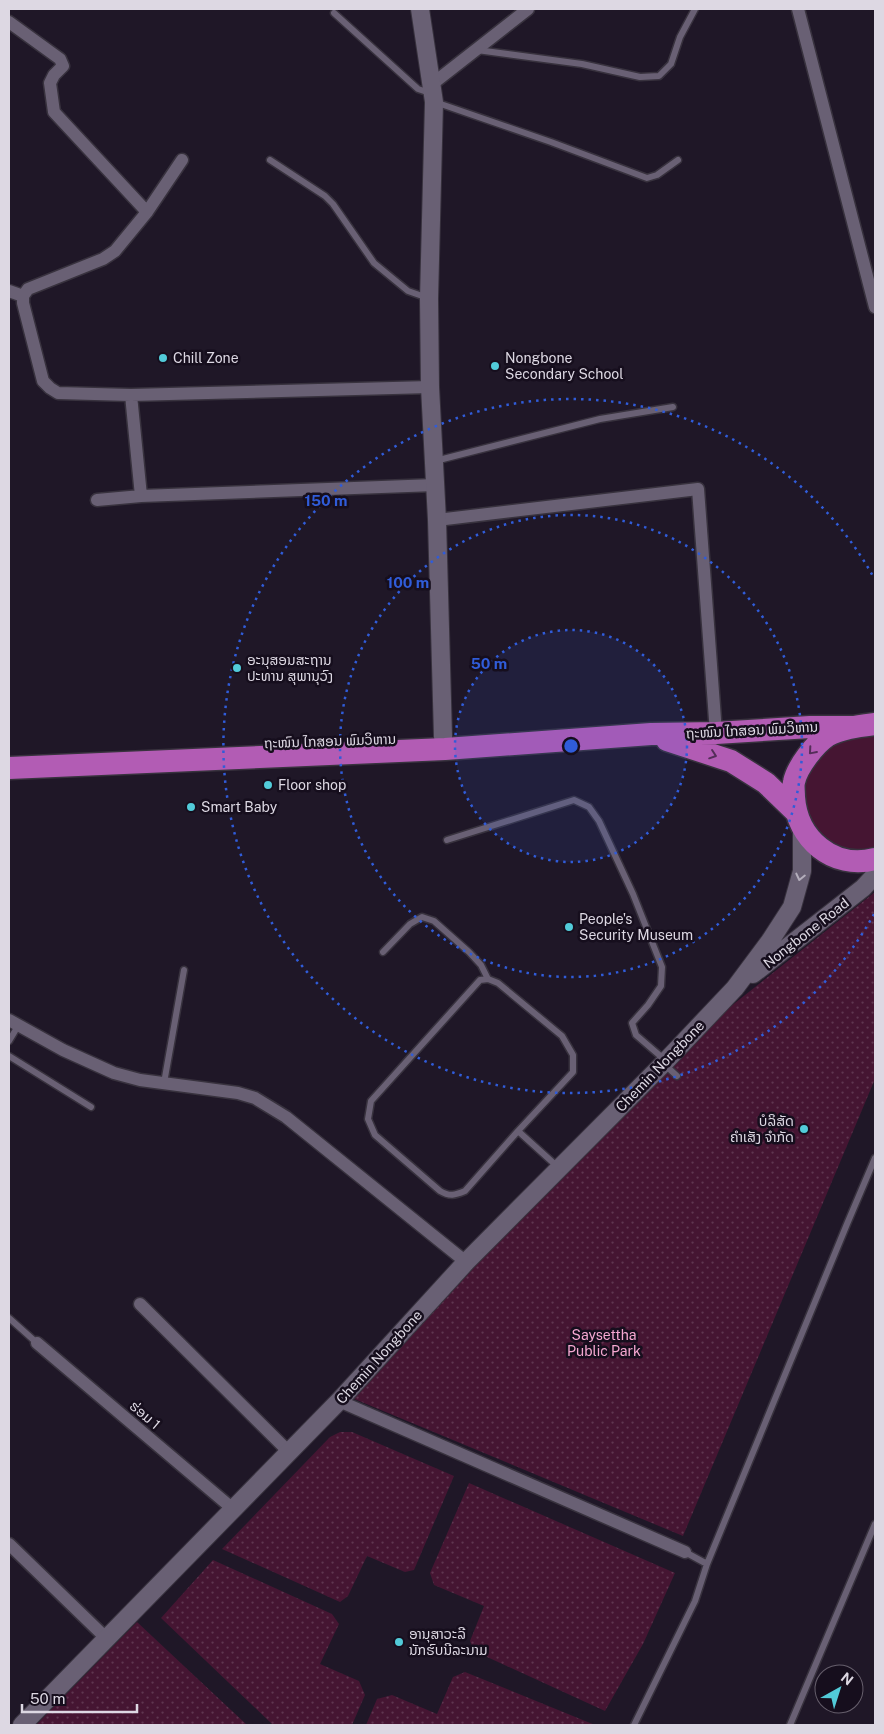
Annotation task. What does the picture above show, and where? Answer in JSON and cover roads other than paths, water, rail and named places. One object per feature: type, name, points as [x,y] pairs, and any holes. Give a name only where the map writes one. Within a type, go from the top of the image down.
[{"type":"highway","points":[[799,820],[794,782],[809,752],[828,736],[853,727],[875,724]]},
{"type":"highway","name":"ຖະໜົນ ໄກສອນ ພົມວິຫານ","points":[[9,755],[444,737],[609,726],[651,734],[731,761],[766,783],[799,820],[812,841],[822,850],[844,860],[862,862],[875,859]]},
{"type":"highway","name":"ຖະໜົນ ໄກສອນ ພົມວິຫານ","points":[[9,768],[445,749],[651,734],[853,727]]},
{"type":"street","points":[[420,9],[433,94],[429,298],[430,387],[437,520],[444,737]]},
{"type":"street","points":[[433,94],[477,50],[528,9]]},
{"type":"street","points":[[798,9],[875,307]]},
{"type":"street","points":[[9,22],[60,59],[63,66],[54,75],[50,83],[54,112],[147,212]]},
{"type":"street","points":[[182,160],[147,212],[115,250],[103,259],[28,289],[23,296],[23,303],[44,381],[50,388],[58,393],[131,395],[430,387]]},
{"type":"street","points":[[9,291],[23,296]]},
{"type":"street","points":[[131,395],[141,496]]},
{"type":"street","points":[[97,500],[141,496],[435,486]]},
{"type":"street","points":[[437,520],[698,488],[716,733]]},
{"type":"street","points":[[735,988],[770,941],[792,907],[802,871],[799,820]]},
{"type":"street","name":"Nongbone Road","points":[[735,988],[863,888],[875,875]]},
{"type":"street","name":"Chemin Nongbone","points":[[22,1725],[339,1401],[466,1262],[708,1021],[735,988]]},
{"type":"street","points":[[13,1023],[91,1064],[114,1073],[140,1080],[238,1093],[255,1098],[286,1117],[466,1262]]},
{"type":"street","points":[[140,1304],[289,1452]]},
{"type":"street","name":"ຮ່ອມ 1","points":[[38,1342],[233,1509]]},
{"type":"street","points":[[339,1401],[684,1552]]},
{"type":"street","points":[[9,1544],[107,1639]]},
{"type":"lane","points":[[477,50],[582,64],[640,77],[659,76],[671,64],[680,37],[695,9]]},
{"type":"lane","points":[[334,14],[418,89],[646,178],[657,174],[678,160]]},
{"type":"lane","points":[[270,160],[325,196],[333,204],[374,263],[408,292],[429,298]]},
{"type":"lane","points":[[434,462],[600,419],[673,406]]},
{"type":"lane","points":[[447,840],[574,800],[589,807],[599,821],[619,861],[662,967],[660,986],[648,1005],[632,1022],[636,1034],[677,1076]]},
{"type":"lane","points":[[383,952],[410,924],[422,916],[434,921],[469,952],[481,965],[488,979]]},
{"type":"lane","points":[[164,1083],[184,970]]},
{"type":"lane","points":[[488,979],[498,983],[562,1036],[573,1055],[573,1072],[518,1131],[466,1191],[455,1196],[446,1195],[440,1191],[383,1141],[376,1134],[368,1119],[371,1100],[480,980],[488,979]]},
{"type":"lane","points":[[9,1041],[13,1023]]},
{"type":"lane","points":[[9,1056],[91,1107]]},
{"type":"lane","points":[[518,1131],[559,1168]]},
{"type":"lane","points":[[634,1725],[695,1601],[707,1564],[846,1224],[875,1158]]},
{"type":"lane","points":[[9,1318],[38,1342]]},
{"type":"lane","points":[[790,1725],[875,1524]]},
{"type":"lane","points":[[684,1552],[707,1564]]},
{"type":"place","name":"Chill Zone","points":[[163,358]]},
{"type":"place","name":"Nongbone Secondary School","points":[[495,366]]},
{"type":"place","name":"ອະນຸສອນສະຖານ ປະທານ ສຸພານຸວົງ","points":[[237,668]]},
{"type":"place","name":"Floor shop","points":[[268,785]]},
{"type":"place","name":"Smart Baby","points":[[191,807]]},
{"type":"place","name":"People's Security Museum","points":[[569,927]]},
{"type":"place","name":"ບໍລິສັດ ຄຳເສັງ ຈຳກັດ","points":[[804,1129]]},
{"type":"place","name":"ອານຸສາວະລີ ນັກຮົບນີລະນາມ","points":[[399,1642]]},
{"type":"park label","name":"Saysettha Public Park","points":[[604,1344]]}]
